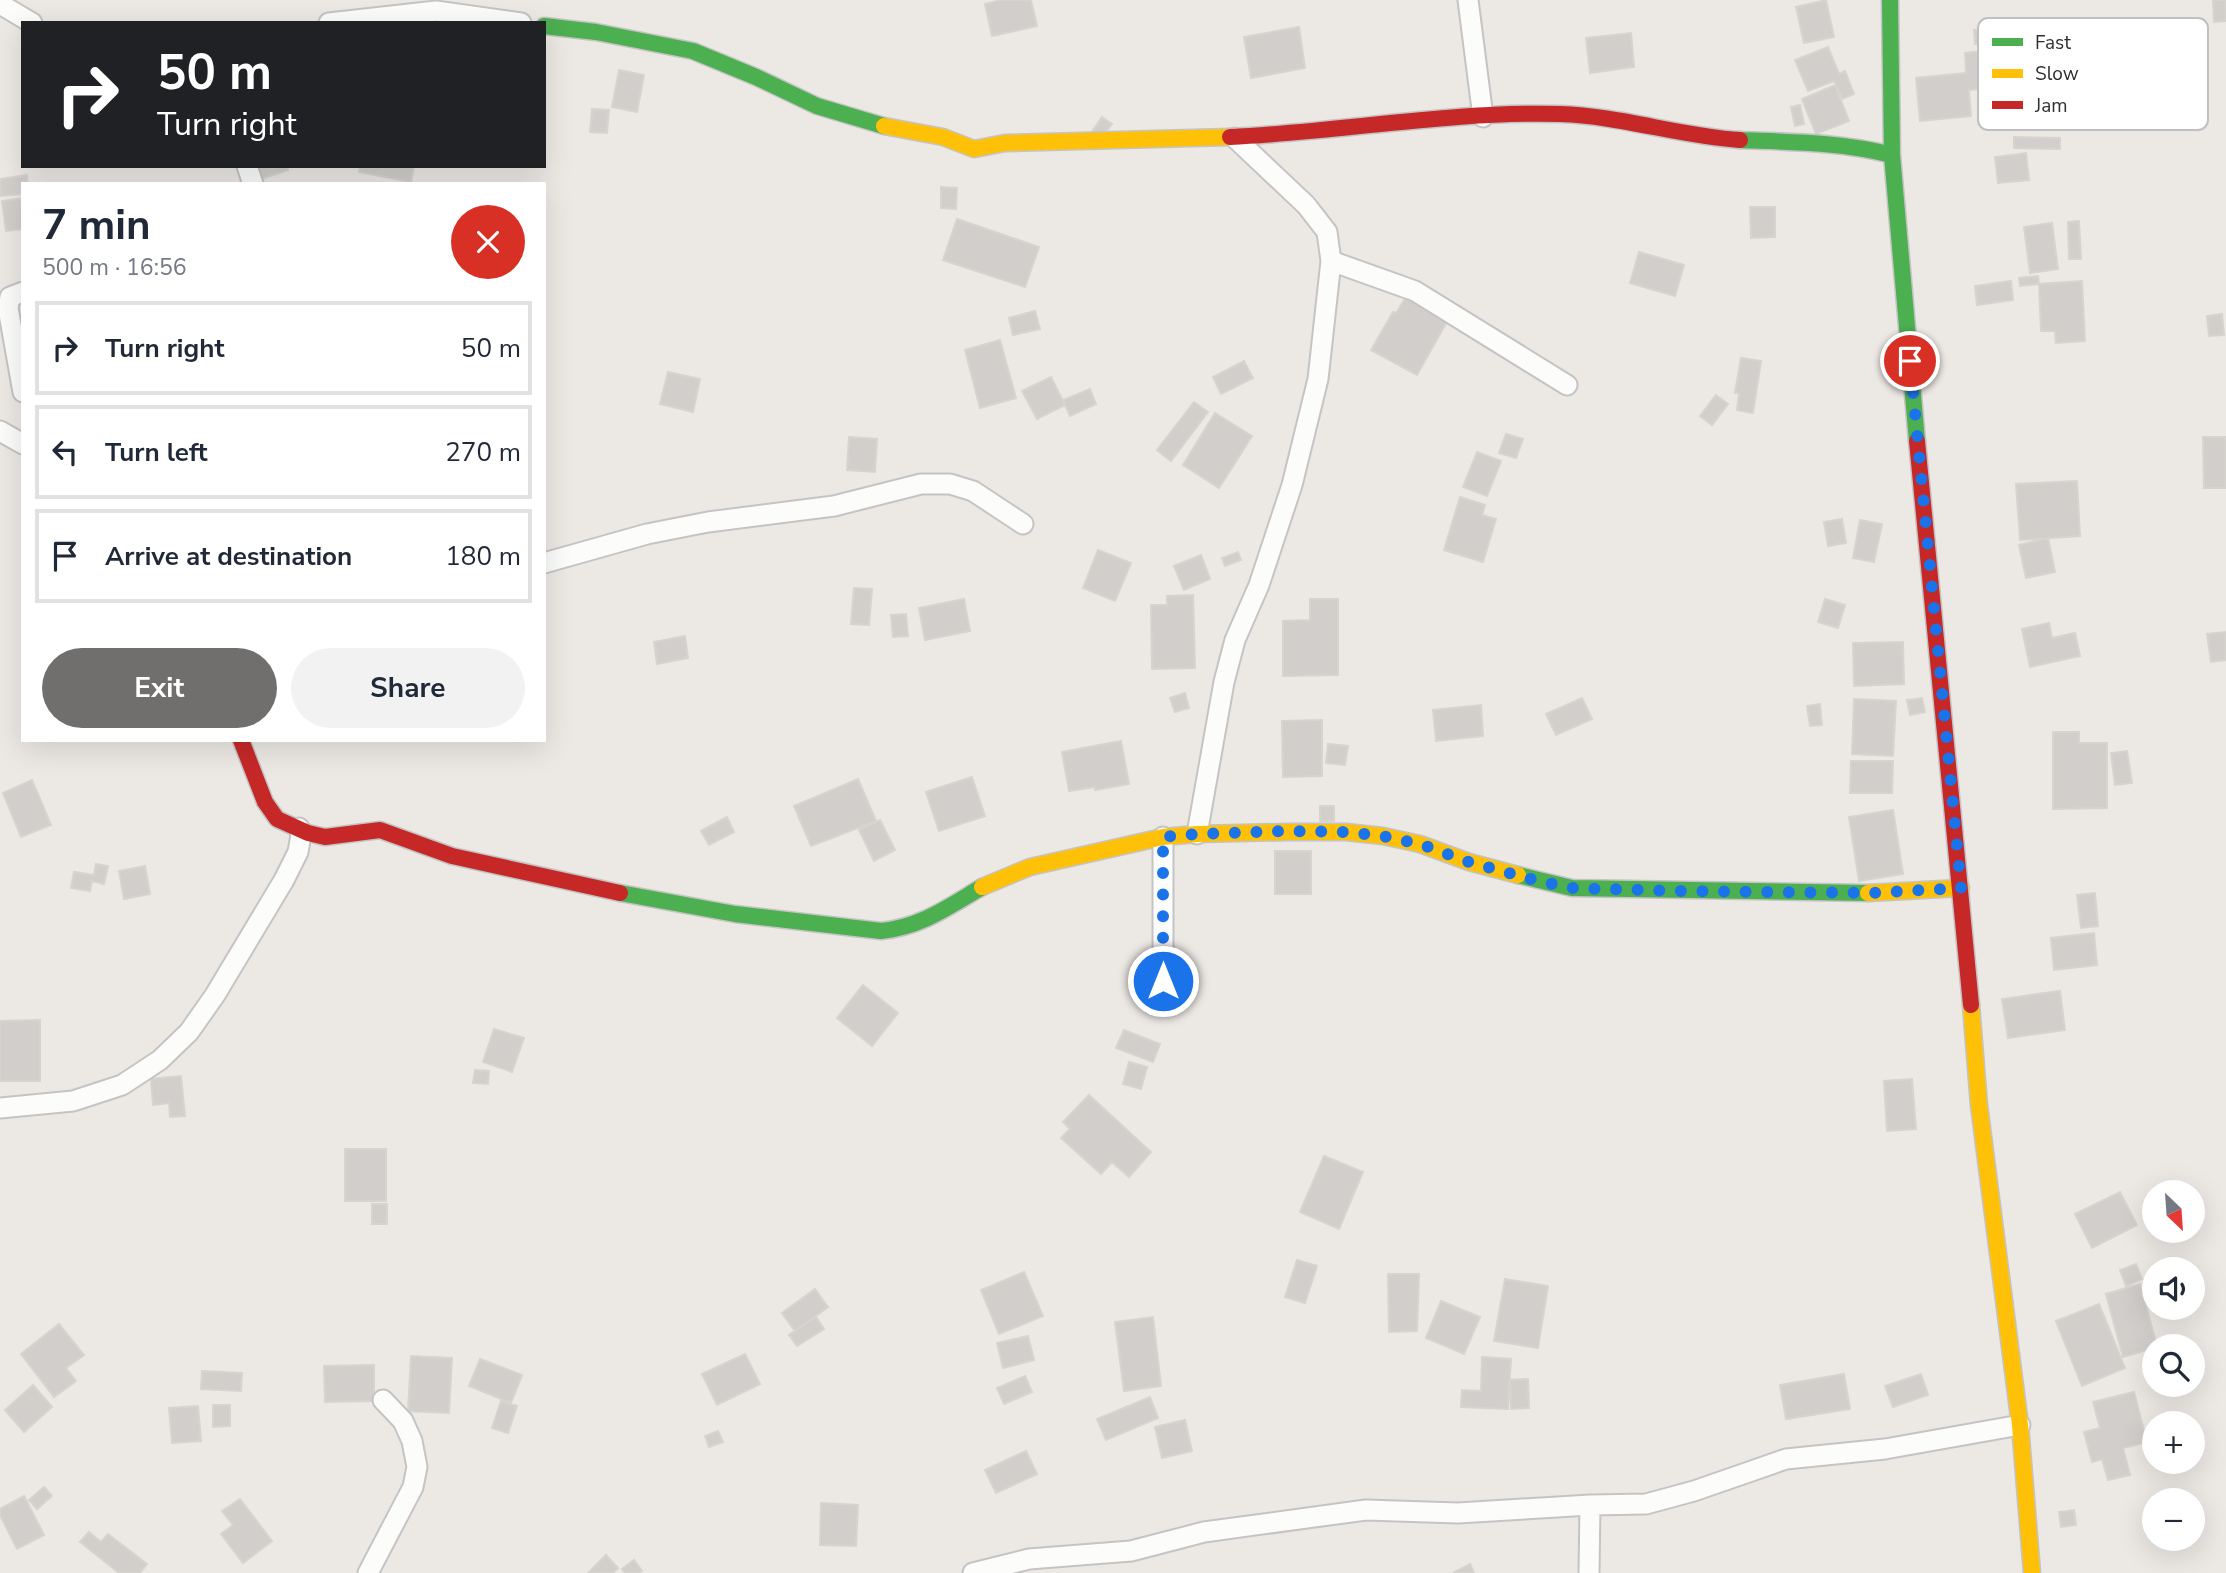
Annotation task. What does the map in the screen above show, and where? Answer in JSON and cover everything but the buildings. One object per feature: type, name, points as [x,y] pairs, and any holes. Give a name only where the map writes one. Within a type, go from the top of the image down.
[{"type":"street","points":[[1468,0],[1483,117]]},
{"type":"street","points":[[1891,0],[1892,155],[1979,1105],[2020,1425],[2032,1573]]},
{"type":"street","points":[[0,4],[29,21]]},
{"type":"street","points":[[347,21],[436,11],[507,21]]},
{"type":"street","points":[[546,26],[596,32],[693,51],[817,106],[883,126],[943,137],[974,149],[1005,143],[1235,138],[1483,117],[1562,114],[1619,120],[1688,136],[1735,141],[1854,146],[1892,155]]},
{"type":"street","points":[[1196,834],[1235,640],[1259,585],[1292,485],[1318,379],[1331,261],[1326,232],[1306,205],[1235,138]]},
{"type":"street","points":[[1331,261],[1415,291],[1567,385]]},
{"type":"street","points":[[21,293],[10,297],[8,308],[21,381]]},
{"type":"street","points":[[0,431],[21,443]]},
{"type":"street","points":[[546,562],[648,534],[708,522],[834,506],[921,484],[950,484],[974,491],[1023,524]]},
{"type":"street","points":[[242,742],[265,802],[277,818],[308,833],[325,837],[380,830],[452,856],[580,885],[735,914],[881,930],[902,929],[927,919],[990,882],[1030,867],[1163,837],[1196,834],[1287,831],[1346,832],[1382,836],[1420,844],[1469,862],[1534,880],[1572,888],[1869,893],[1961,888]]},
{"type":"street","points":[[0,1108],[73,1101],[122,1085],[160,1060],[189,1032],[215,995],[277,892],[298,852],[301,835],[299,828]]},
{"type":"street","points":[[1163,837],[1163,981]]},
{"type":"street","points":[[368,1573],[412,1487],[417,1467],[412,1441],[403,1421],[383,1400]]},
{"type":"street","points":[[973,1573],[1029,1559],[1132,1550],[1204,1532],[1366,1510],[1458,1513],[1646,1504],[1694,1491],[1786,1459],[1885,1449],[2020,1425]]},
{"type":"street","points":[[1589,1573],[1590,1505]]},
{"type":"traffic: fast","points":[[1890,0],[1892,155],[1917,441]]},
{"type":"traffic: fast","points":[[546,26],[596,32],[693,51],[817,106],[884,126]]},
{"type":"traffic: fast","points":[[1740,140],[1835,145],[1892,155]]},
{"type":"traffic: fast","points":[[1518,875],[1572,888],[1868,893]]},
{"type":"traffic: fast","points":[[620,893],[735,914],[881,931],[922,921],[982,887]]},
{"type":"traffic: slow","points":[[884,126],[943,137],[974,149],[1005,143],[1230,137]]},
{"type":"traffic: slow","points":[[982,887],[1030,867],[1163,837],[1197,834],[1346,832],[1383,836],[1420,844],[1469,862],[1518,875]]},
{"type":"traffic: slow","points":[[1868,893],[1961,888]]},
{"type":"traffic: slow","points":[[1971,1005],[1979,1105],[2020,1425],[2032,1573]]},
{"type":"traffic: jam","points":[[1230,137],[1478,116],[1560,114],[1605,118],[1695,135],[1740,140]]},
{"type":"traffic: jam","points":[[1917,441],[1971,1005]]},
{"type":"traffic: jam","points":[[242,742],[265,802],[277,819],[308,833],[325,837],[380,830],[452,856],[620,893]]},
{"type":"route","points":[[1163,981],[1163,837],[1287,831],[1346,832],[1382,836],[1420,844],[1469,862],[1572,888],[1869,893],[1961,888],[1910,361]]}]
